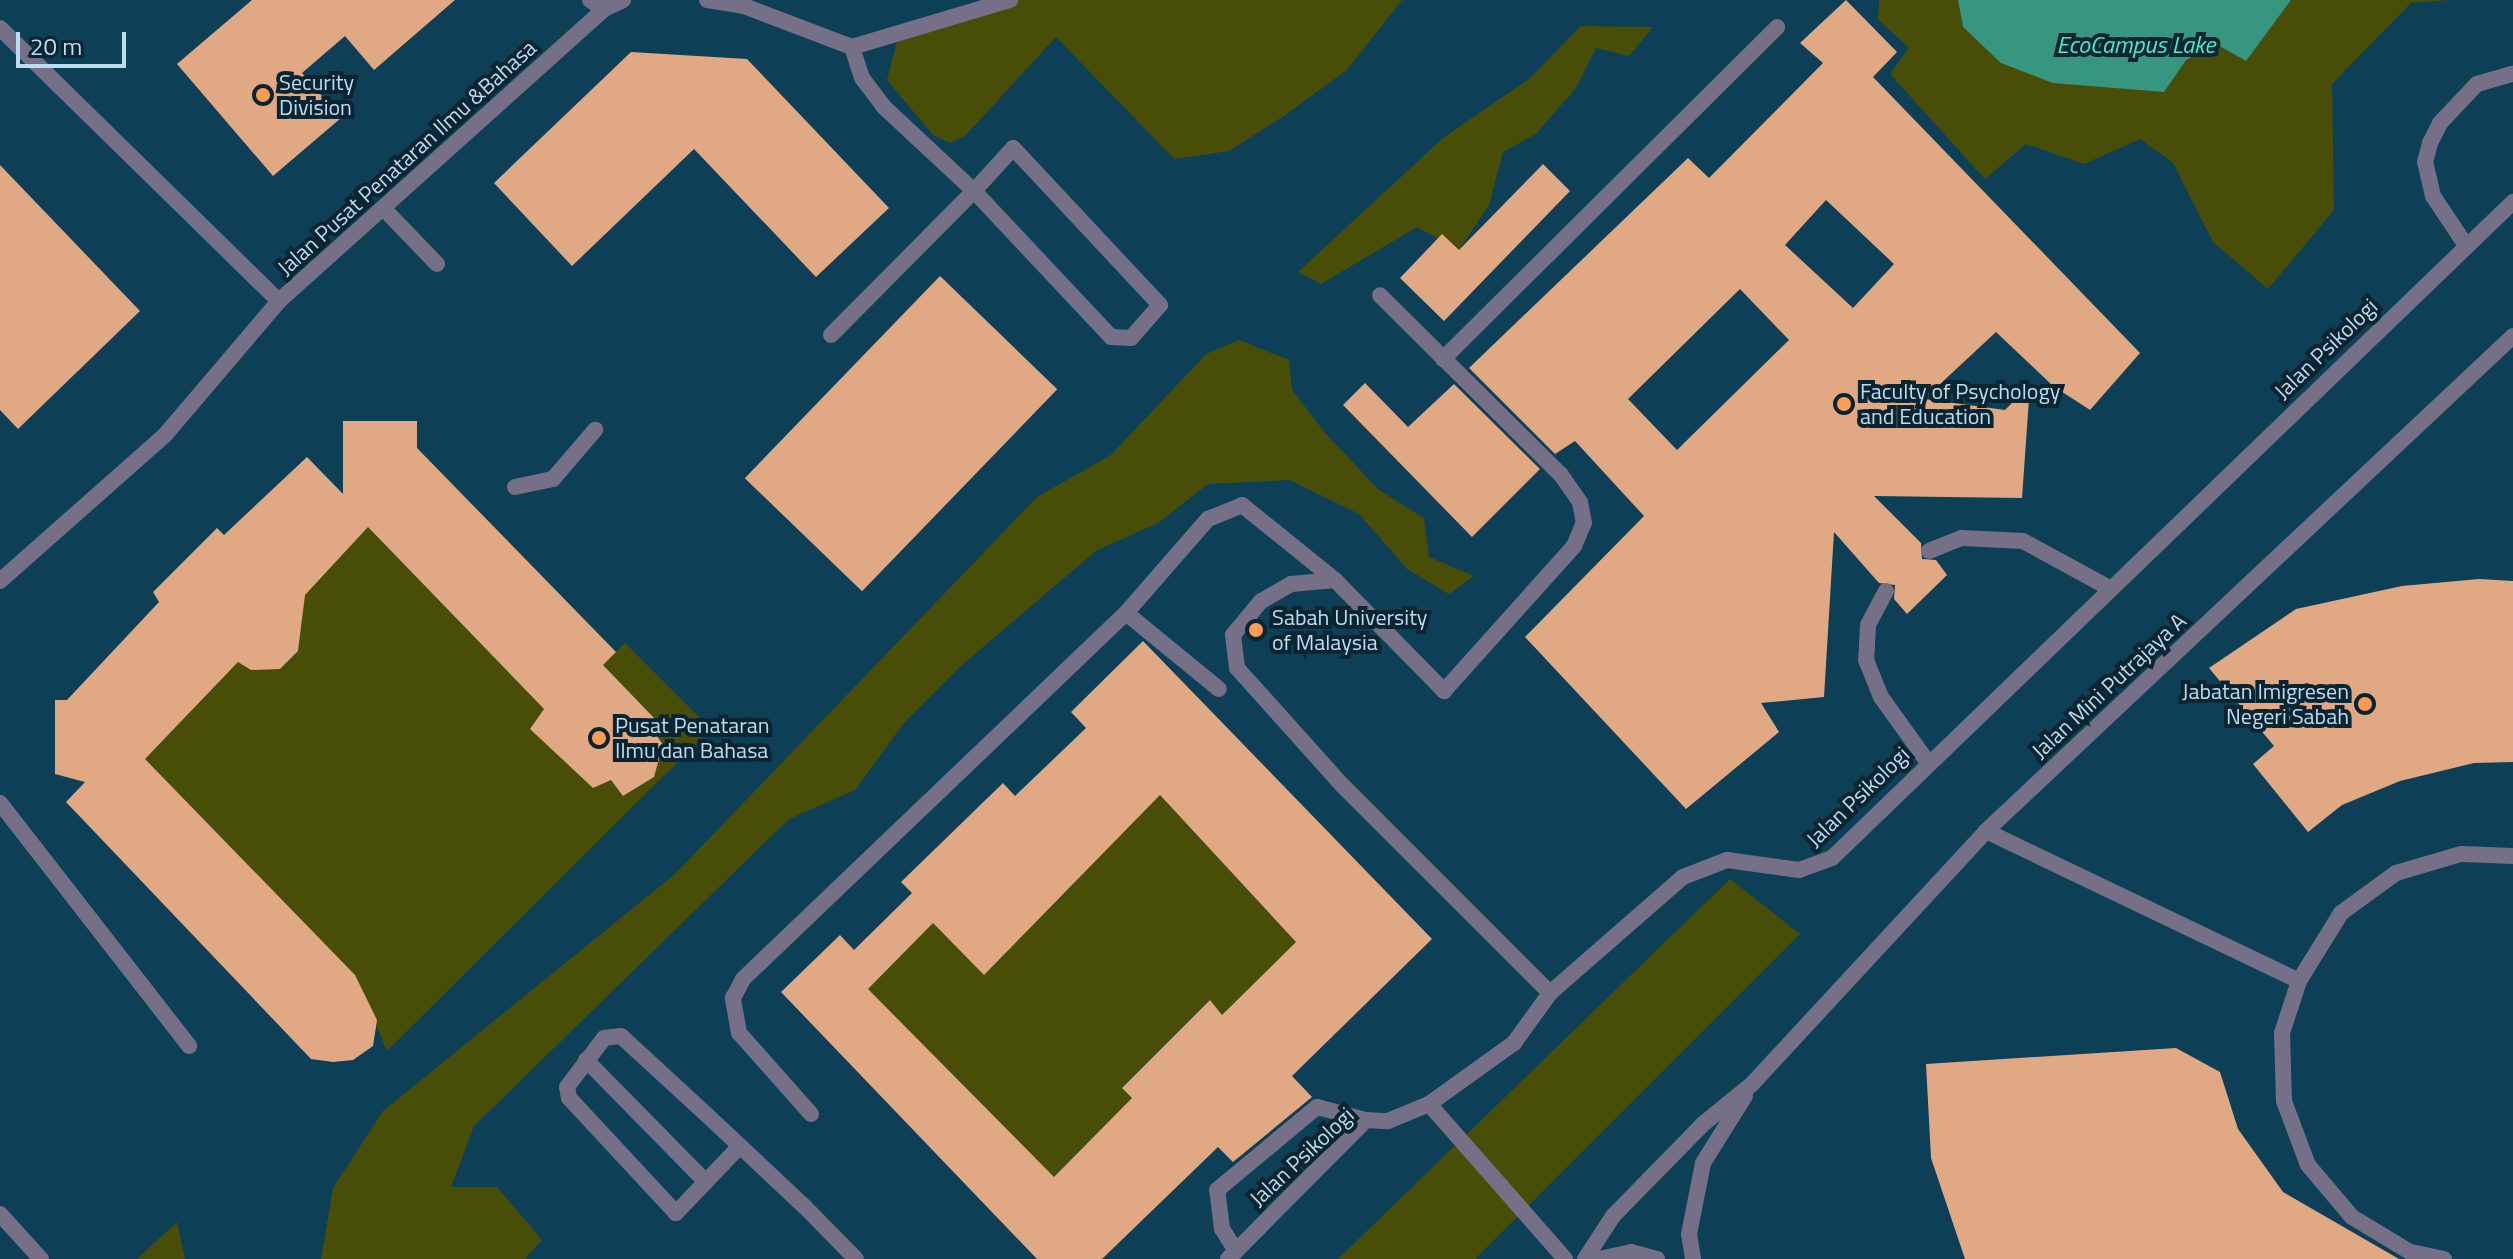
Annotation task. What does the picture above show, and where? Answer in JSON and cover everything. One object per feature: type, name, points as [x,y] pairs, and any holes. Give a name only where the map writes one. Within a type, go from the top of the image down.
[{"type":"street","name":"Jalan Pusat Penataran Ilmu &Bahasa","points":[[0,28],[279,301],[385,210],[597,5],[623,0]]},
{"type":"street","points":[[707,0],[744,6],[852,47],[1010,0]]},
{"type":"street","points":[[1443,359],[1777,27]]},
{"type":"street","points":[[831,335],[974,191],[1013,148],[1160,305],[1131,338],[1111,337],[974,191],[884,107],[862,78],[852,47]]},
{"type":"street","points":[[2465,244],[2433,196],[2425,162],[2430,143],[2440,123],[2477,84],[2513,74]]},
{"type":"street","name":"Jalan Psikologi","points":[[1232,1255],[1366,1120],[1388,1121],[1429,1104],[1514,1043],[1550,993],[1704,865],[1727,860],[1799,870],[1832,858],[1927,761],[2111,589],[2465,244],[2513,202]]},
{"type":"street","points":[[385,210],[437,264]]},
{"type":"street","points":[[811,1114],[739,1033],[733,998],[743,979],[1126,613],[1208,519],[1242,505],[1335,580],[1444,691],[1574,546],[1584,523],[1580,502],[1380,295]]},
{"type":"street","points":[[0,581],[165,435],[279,301]]},
{"type":"street","name":"Jalan Mini Putrajaya A","points":[[1752,1084],[1986,831],[2513,336]]},
{"type":"street","points":[[515,487],[553,479],[595,430]]},
{"type":"street","points":[[1929,551],[1962,538],[2023,541],[2111,589]]},
{"type":"street","points":[[1335,580],[1291,584],[1261,601],[1233,635],[1237,668],[1343,786],[1550,993]]},
{"type":"street","points":[[1886,591],[1868,625],[1866,660],[1881,697],[1927,761]]},
{"type":"street","points":[[1126,613],[1219,689]]},
{"type":"street","points":[[0,803],[189,1046]]},
{"type":"street","points":[[1986,831],[2299,981]]},
{"type":"street","points":[[2444,1259],[2410,1252],[2352,1217],[2308,1165],[2284,1101],[2282,1033],[2299,981],[2341,913],[2396,873],[2461,854],[2513,856]]},
{"type":"street","points":[[740,1146],[676,1213],[569,1098],[567,1087],[604,1038],[621,1036],[740,1146],[856,1259]]},
{"type":"street","points":[[586,1060],[706,1182]]},
{"type":"street","points":[[1585,1259],[1613,1216],[1703,1124],[1752,1084]]},
{"type":"street","points":[[1693,1259],[1689,1234],[1703,1163],[1752,1084]]},
{"type":"street","points":[[1429,1104],[1565,1259]]},
{"type":"street","points":[[1232,1255],[1222,1229],[1217,1190],[1317,1107],[1366,1120]]},
{"type":"street","points":[[0,1214],[41,1259]]},
{"type":"street","points":[[1599,1259],[1631,1252],[1657,1259]]},
{"type":"shaded area","points":[[1006,0],[1402,0],[1347,70],[1281,118],[1229,151],[1174,159],[1056,37],[965,136],[950,143],[933,135],[887,80],[897,41]]},
{"type":"shaded area","points":[[1879,0],[1958,0],[1963,27],[2186,60],[2216,44],[2246,60],[2291,0],[2449,0],[2411,3],[2332,84],[2334,210],[2268,289],[2213,242],[2173,163],[2140,139],[2084,164],[2026,144],[1985,179],[1890,74],[1909,48],[1878,19]]},
{"type":"shaded area","points":[[1581,26],[1653,27],[1629,56],[1596,48],[1576,88],[1536,134],[1503,152],[1489,205],[1459,250],[1417,227],[1321,284],[1298,272],[1443,138],[1529,79]]},
{"type":"shaded area","points":[[1239,340],[1289,360],[1292,390],[1326,434],[1379,490],[1424,518],[1429,557],[1474,576],[1449,594],[1407,569],[1359,514],[1290,480],[1208,484],[1158,523],[1097,550],[962,665],[904,723],[855,790],[789,819],[474,1126],[451,1187],[497,1187],[542,1240],[525,1259],[321,1259],[333,1188],[383,1111],[675,874],[1037,497],[1111,455],[1206,354]]},
{"type":"shaded area","points":[[368,527],[544,709],[531,729],[593,788],[611,780],[624,796],[654,777],[663,746],[653,730],[659,722],[603,665],[625,643],[711,729],[387,1051],[355,975],[145,759],[238,662],[280,669],[298,651],[302,617],[291,610]]},
{"type":"shaded area","points":[[1160,795],[1296,942],[1222,1015],[1209,1000],[1122,1087],[1132,1098],[1054,1177],[868,989],[933,923],[985,974]]},
{"type":"shaded area","points":[[1730,879],[1800,934],[1475,1259],[1338,1259]]},
{"type":"shaded area","points":[[177,1222],[185,1259],[137,1259]]},
{"type":"water","name":"EcoCampus Lake","points":[[1958,0],[2291,0],[2246,61],[2216,44],[2186,60],[2164,92],[2053,83],[2001,63],[1963,27]]},
{"type":"building","name":"Security Division","points":[[252,0],[455,0],[374,70],[345,36],[302,73],[341,118],[273,176],[177,64]]},
{"type":"building","name":"Faculty of Psychology and Education","points":[[1846,0],[1897,52],[1873,77],[2140,353],[2090,410],[2053,386],[1996,332],[1924,399],[2005,410],[2030,385],[2022,498],[1874,496],[1921,543],[1922,559],[1936,560],[1947,575],[1907,614],[1894,599],[1895,585],[1879,583],[1834,532],[1824,697],[1761,703],[1779,732],[1686,809],[1525,637],[1644,516],[1575,441],[1555,454],[1469,368],[1688,158],[1709,178],[1823,63],[1800,43]],"holes":[[[1826,200],[1894,264],[1853,308],[1785,245]],[[1740,289],[1789,340],[1677,450],[1628,399]]]},
{"type":"building","points":[[631,52],[747,59],[889,208],[816,277],[694,149],[572,266],[494,183]]},
{"type":"building","points":[[1543,164],[1570,191],[1444,321],[1400,278],[1442,234],[1459,250]]},
{"type":"building","points":[[0,165],[140,311],[18,429],[0,410]]},
{"type":"building","points":[[940,276],[1057,389],[862,591],[745,478]]},
{"type":"building","points":[[1365,383],[1408,427],[1454,384],[1540,469],[1472,537],[1343,405]]},
{"type":"building","name":"Pusat Penataran Ilmu dan Bahasa","points":[[343,421],[417,421],[417,448],[616,652],[603,665],[659,723],[653,730],[663,745],[654,777],[623,796],[611,780],[593,788],[530,729],[544,709],[368,527],[305,595],[298,651],[280,669],[251,670],[238,662],[145,759],[355,975],[377,1020],[373,1046],[353,1060],[333,1062],[311,1059],[66,802],[85,782],[55,774],[55,700],[67,700],[159,602],[153,592],[217,528],[224,535],[307,457],[343,494]]},
{"type":"building","points":[[2479,579],[2513,581],[2513,762],[2474,763],[2400,781],[2342,805],[2308,832],[2253,764],[2274,746],[2209,668],[2296,609],[2402,586]]},
{"type":"building","points":[[1143,641],[1432,939],[1292,1076],[1312,1097],[1233,1162],[1218,1147],[1102,1259],[1037,1259],[781,992],[840,935],[854,950],[912,893],[901,882],[1003,783],[1015,796],[1086,728],[1071,712]],"holes":[[[1160,795],[1296,942],[1222,1015],[1210,1000],[1122,1088],[1132,1098],[1054,1177],[868,989],[933,923],[984,975]]]},
{"type":"building","points":[[2176,1048],[2220,1072],[2238,1129],[2283,1192],[2399,1259],[1965,1259],[1931,1158],[1926,1064]]},
{"type":"place","name":"Security Division","points":[[263,95]]},
{"type":"place","name":"Faculty of Psychology and Education","points":[[1844,404]]},
{"type":"place","name":"Sabah University of Malaysia","points":[[1256,630]]},
{"type":"place","name":"Jabatan Imigresen Negeri Sabah","points":[[2365,704]]},
{"type":"place","name":"Pusat Penataran Ilmu dan Bahasa","points":[[599,738]]}]
